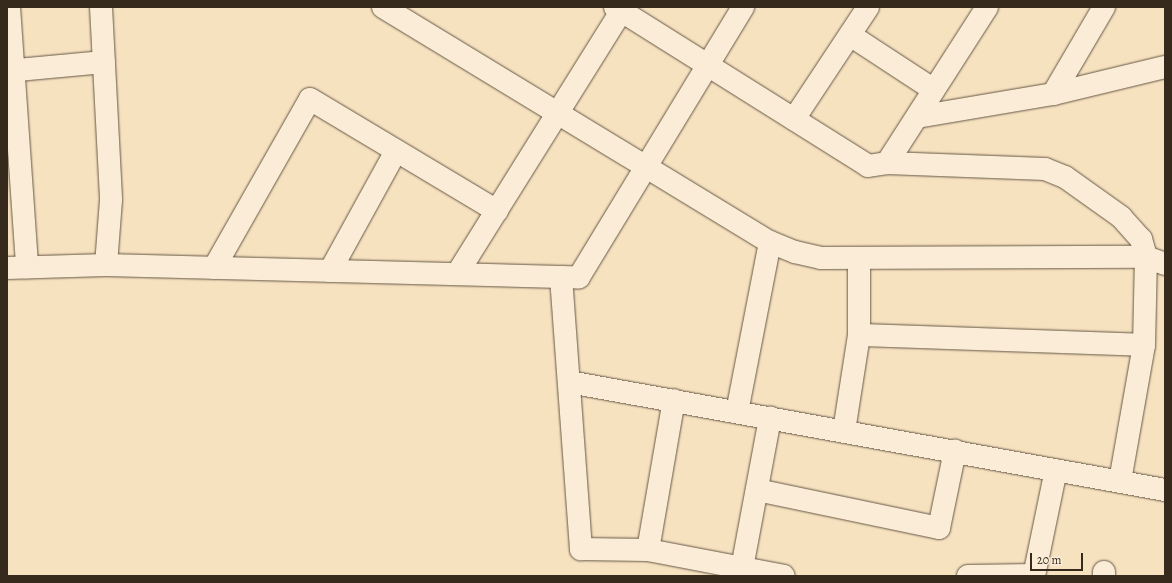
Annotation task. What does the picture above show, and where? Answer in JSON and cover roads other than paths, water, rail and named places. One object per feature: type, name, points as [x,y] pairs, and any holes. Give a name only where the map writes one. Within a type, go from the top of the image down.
[{"type":"street","points":[[9,7],[17,268],[106,265],[561,277],[579,277],[742,7]]},
{"type":"street","points":[[101,7],[111,200],[106,265]]},
{"type":"street","points":[[383,7],[770,242],[821,258],[1155,260]]},
{"type":"street","points":[[794,119],[868,7]]},
{"type":"street","points":[[887,163],[987,7]]},
{"type":"street","points":[[1053,94],[1104,7]]},
{"type":"street","points":[[457,274],[558,113],[620,8],[868,166],[887,163],[1045,169],[1065,177],[1121,217],[1141,239],[1155,260],[1144,345],[1120,481]]},
{"type":"street","points":[[850,35],[934,90]]},
{"type":"street","points":[[10,70],[104,62]]},
{"type":"street","points":[[917,117],[1053,94],[1165,68]]},
{"type":"street","points":[[214,268],[310,99],[496,211]]},
{"type":"street","points":[[330,271],[396,151]]},
{"type":"street","points":[[737,412],[770,242]]},
{"type":"street","points":[[844,431],[859,335],[859,258]]},
{"type":"street","points":[[561,277],[581,549],[648,550],[784,576]]},
{"type":"street","points":[[859,335],[1144,345]]},
{"type":"street","points":[[569,382],[1165,490]]},
{"type":"street","points":[[648,550],[674,400]]},
{"type":"street","points":[[742,568],[770,418]]},
{"type":"street","points":[[757,490],[939,528],[955,451]]},
{"type":"street","points":[[968,576],[1034,575],[1056,470]]}]
